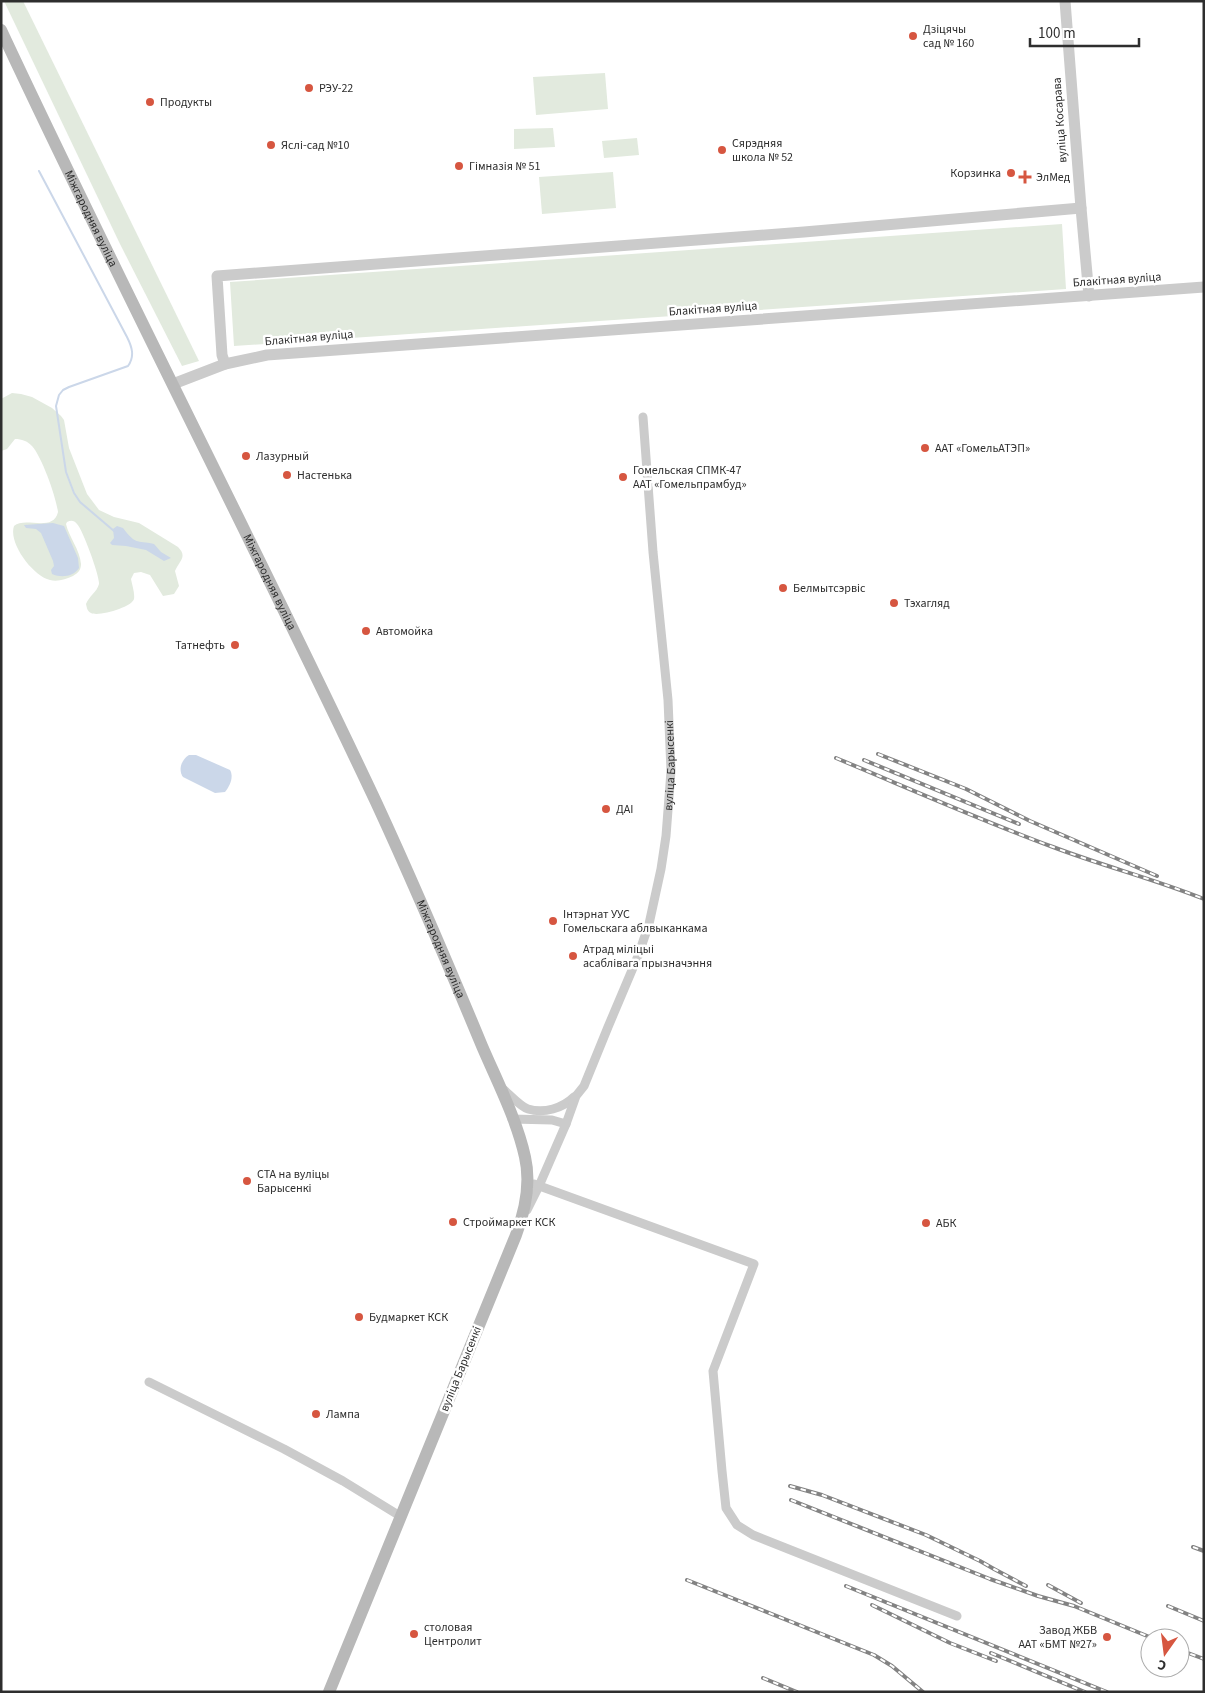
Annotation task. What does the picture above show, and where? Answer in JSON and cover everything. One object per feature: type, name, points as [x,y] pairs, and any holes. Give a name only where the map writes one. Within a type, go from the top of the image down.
[{"type":"main road","name":"Міжгародняя вуліца","points":[[1,30],[326,696],[404,863],[521,1142]]},
{"type":"main road","name":"вуліца Барысенкі","points":[[329,1692],[521,1221],[533,1184],[521,1142]]},
{"type":"street","name":"вуліца Косарава","points":[[1065,1],[1080,208],[1089,296]]},
{"type":"street","points":[[226,364],[222,355],[217,276],[804,232],[1080,208]]},
{"type":"street","name":"Блакітная вуліца","points":[[173,384],[226,364],[267,355],[1204,288]]},
{"type":"street","name":"вуліца Барысенкі","points":[[533,1184],[566,1124],[576,1096],[584,1086],[638,956],[649,924],[661,869],[672,771],[668,700],[653,552],[643,417]]},
{"type":"street","points":[[499,1086],[528,1109]]},
{"type":"street","points":[[512,1119],[528,1109],[552,1109],[568,1103],[576,1096]]},
{"type":"street","points":[[552,1109],[566,1124]]},
{"type":"street","points":[[512,1119],[552,1120],[566,1124]]},
{"type":"street","points":[[533,1184],[754,1264],[713,1371],[726,1508],[737,1525],[753,1535],[957,1616]]},
{"type":"street","points":[[148,1382],[284,1449],[343,1481],[400,1516]]},
{"type":"shaded area","points":[[4,1],[23,1],[199,361],[182,366],[120,244]]},
{"type":"shaded area","points":[[605,73],[608,109],[536,115],[533,77]]},
{"type":"shaded area","points":[[553,128],[555,147],[514,149],[514,129]]},
{"type":"shaded area","points":[[637,138],[639,155],[604,158],[602,141]]},
{"type":"shaded area","points":[[613,172],[616,208],[542,214],[539,177]]},
{"type":"shaded area","points":[[1062,224],[1066,289],[234,346],[230,282]]},
{"type":"shaded area","points":[[12,393],[32,397],[52,408],[64,420],[69,448],[87,494],[99,510],[114,517],[139,523],[181,550],[182,559],[175,571],[179,586],[174,594],[163,596],[150,575],[141,572],[134,573],[131,579],[134,592],[132,602],[122,608],[101,614],[90,612],[86,604],[98,587],[99,580],[80,528],[72,521],[66,524],[77,549],[81,566],[80,570],[73,576],[65,579],[50,580],[36,572],[23,558],[15,541],[14,526],[19,523],[51,522],[58,512],[48,478],[32,446],[20,439],[15,439],[7,449],[1,451],[1,399]]},
{"type":"water","points":[[53,523],[64,526],[78,558],[79,568],[70,575],[59,576],[52,574],[53,561],[41,533],[36,529],[26,528],[24,525]]},
{"type":"water","points":[[117,526],[123,528],[137,541],[154,544],[161,552],[171,558],[164,561],[146,550],[112,545],[110,543],[114,538],[113,529]]},
{"type":"water","points":[[189,755],[196,755],[230,770],[231,781],[225,792],[215,793],[183,777],[181,765]]},
{"type":"waterway","points":[[39,171],[127,337],[131,348],[132,359],[128,366],[63,390],[59,395],[56,406],[66,472],[74,493],[80,502],[114,531]]},
{"type":"railway","points":[[878,754],[966,789],[1030,821],[1157,876]]},
{"type":"railway","points":[[836,758],[1026,837],[1204,899]]},
{"type":"railway","points":[[864,760],[1019,824]]},
{"type":"railway","points":[[790,1486],[822,1495],[926,1535],[1026,1586]]},
{"type":"railway","points":[[791,1500],[990,1579],[1074,1606],[1140,1633]]},
{"type":"railway","points":[[1193,1547],[1204,1551]]},
{"type":"railway","points":[[687,1580],[874,1655],[892,1666],[923,1692]]},
{"type":"railway","points":[[1048,1585],[1081,1603]]},
{"type":"railway","points":[[846,1586],[1107,1692]]},
{"type":"railway","points":[[872,1605],[950,1643],[996,1661]]},
{"type":"railway","points":[[1168,1606],[1204,1621]]},
{"type":"railway","points":[[991,1653],[1085,1692]]},
{"type":"railway","points":[[1190,1654],[1204,1659]]},
{"type":"railway","points":[[763,1678],[797,1692]]},
{"type":"place","name":"Дзіцячы сад № 160","points":[[913,36]]},
{"type":"place","name":"РЭУ-22","points":[[309,88]]},
{"type":"place","name":"Продукты","points":[[150,102]]},
{"type":"place","name":"Яслі-сад №10","points":[[271,145]]},
{"type":"place","name":"Сярэдняя школа № 52","points":[[722,150]]},
{"type":"place","name":"Гімназія № 51","points":[[459,166]]},
{"type":"place","name":"Корзинка","points":[[1011,173]]},
{"type":"place","name":"ЭлМед","points":[[1025,177]]},
{"type":"place","name":"ААТ «ГомельАТЭП»","points":[[925,448]]},
{"type":"place","name":"Лазурный","points":[[246,456]]},
{"type":"place","name":"Настенька","points":[[287,475]]},
{"type":"place","name":"Гомельская СПМК-47 ААТ «Гомельпрамбуд»","points":[[623,477]]},
{"type":"place","name":"Белмытсэрвіс","points":[[783,588]]},
{"type":"place","name":"Тэхагляд","points":[[894,603]]},
{"type":"place","name":"Автомойка","points":[[366,631]]},
{"type":"place","name":"Татнефть","points":[[235,645]]},
{"type":"place","name":"ДАІ","points":[[606,809]]},
{"type":"place","name":"Інтэрнат УУС Гомельскага аблвыканкама","points":[[553,921]]},
{"type":"place","name":"Атрад міліцыі асаблівага прызначэння","points":[[573,956]]},
{"type":"place","name":"СТА на вуліцы Барысенкі","points":[[247,1181]]},
{"type":"place","name":"Строймаркет КСК","points":[[453,1222]]},
{"type":"place","name":"АБК","points":[[926,1223]]},
{"type":"place","name":"Будмаркет КСК","points":[[359,1317]]},
{"type":"place","name":"Лампа","points":[[316,1414]]},
{"type":"place","name":"столовая Центролит","points":[[414,1634]]},
{"type":"place","name":"Завод ЖБВ ААТ «БМТ №27»","points":[[1107,1637]]}]
